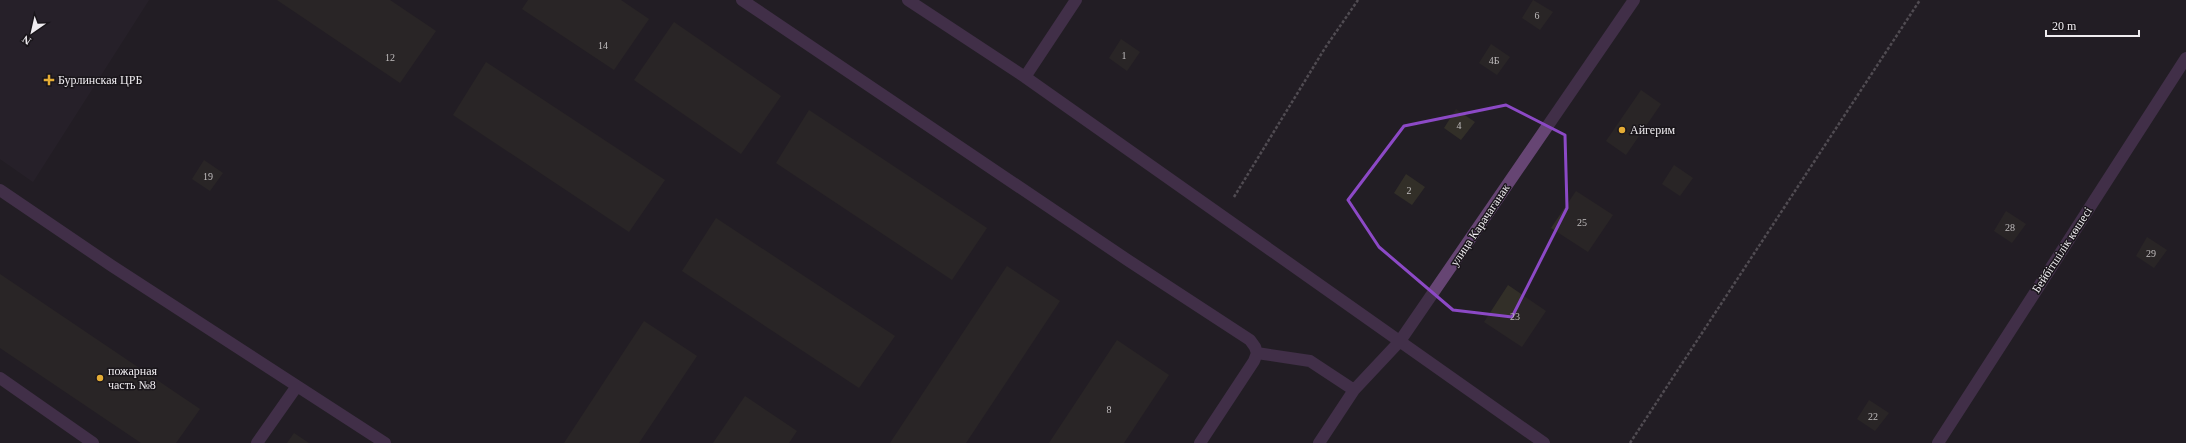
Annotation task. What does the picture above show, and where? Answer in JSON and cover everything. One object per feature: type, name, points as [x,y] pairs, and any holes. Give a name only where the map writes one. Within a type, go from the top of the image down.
[{"type":"street","points":[[742,0],[1129,261],[1250,340],[1257,353],[1254,361],[1200,443]]},
{"type":"street","points":[[908,0],[1025,77],[1544,443]]},
{"type":"street","points":[[1025,77],[1076,0]]},
{"type":"street","name":"улица Карачаганак","points":[[1319,443],[1354,390],[1400,341],[1634,0]]},
{"type":"street","name":"Бейбітшілік көшесі","points":[[1938,443],[2186,58]]},
{"type":"street","points":[[0,190],[112,266],[385,443]]},
{"type":"street","points":[[1257,353],[1310,361],[1354,390]]},
{"type":"street","points":[[0,378],[93,443]]},
{"type":"street","points":[[257,443],[297,386]]},
{"type":"path","points":[[1222,216],[1325,48],[1358,0]]},
{"type":"path","points":[[1630,443],[1920,0]]},
{"type":"highlighted area","points":[[1506,105],[1565,135],[1567,208],[1512,317],[1453,310],[1379,247],[1348,200],[1404,126]]},
{"type":"shaded area","name":"Бурлинская ЦРБ","points":[[0,0],[149,0],[33,182],[0,159]]},
{"type":"building","points":[[277,0],[390,0],[436,31],[400,83]]},
{"type":"building","points":[[528,0],[621,0],[649,19],[614,70],[522,9]]},
{"type":"building","points":[[1533,0],[1553,12],[1540,30],[1522,18]]},
{"type":"building","points":[[674,22],[781,96],[741,154],[634,80]]},
{"type":"building","points":[[1121,39],[1140,52],[1127,71],[1109,58]]},
{"type":"building","points":[[1491,44],[1510,57],[1497,75],[1479,63]]},
{"type":"building","points":[[486,62],[665,180],[629,232],[453,115]]},
{"type":"building","points":[[1641,90],[1661,104],[1626,155],[1606,141]]},
{"type":"building","points":[[1456,109],[1475,122],[1461,140],[1444,128]]},
{"type":"building","points":[[809,110],[987,228],[952,280],[776,163]]},
{"type":"building","points":[[204,160],[223,173],[210,191],[192,179]]},
{"type":"building","points":[[1674,165],[1693,178],[1680,196],[1662,184]]},
{"type":"building","points":[[1406,174],[1425,187],[1412,205],[1394,193]]},
{"type":"building","points":[[1576,191],[1613,215],[1588,252],[1551,228]]},
{"type":"building","points":[[2006,211],[2026,224],[2012,243],[1994,231]]},
{"type":"building","points":[[716,218],[895,336],[859,388],[682,271]]},
{"type":"building","points":[[2147,237],[2167,250],[2154,268],[2136,256]]},
{"type":"building","points":[[1007,266],[1060,301],[966,443],[890,443]]},
{"type":"building","name":"пожарная часть №8","points":[[0,274],[200,409],[176,443],[141,443],[0,348]]},
{"type":"building","points":[[1508,285],[1546,311],[1522,347],[1484,322]]},
{"type":"building","points":[[644,321],[697,356],[639,443],[564,443]]},
{"type":"building","points":[[1117,340],[1169,375],[1124,443],[1049,443]]},
{"type":"building","points":[[745,396],[797,431],[789,443],[713,443]]},
{"type":"building","points":[[1869,400],[1889,413],[1875,431],[1857,419]]},
{"type":"building","points":[[294,433],[309,443],[287,443]]},
{"type":"place","name":"Бурлинская ЦРБ","points":[[49,80]]},
{"type":"place","name":"Айгерим","points":[[1622,130]]},
{"type":"place","name":"пожарная часть №8","points":[[100,378]]}]
